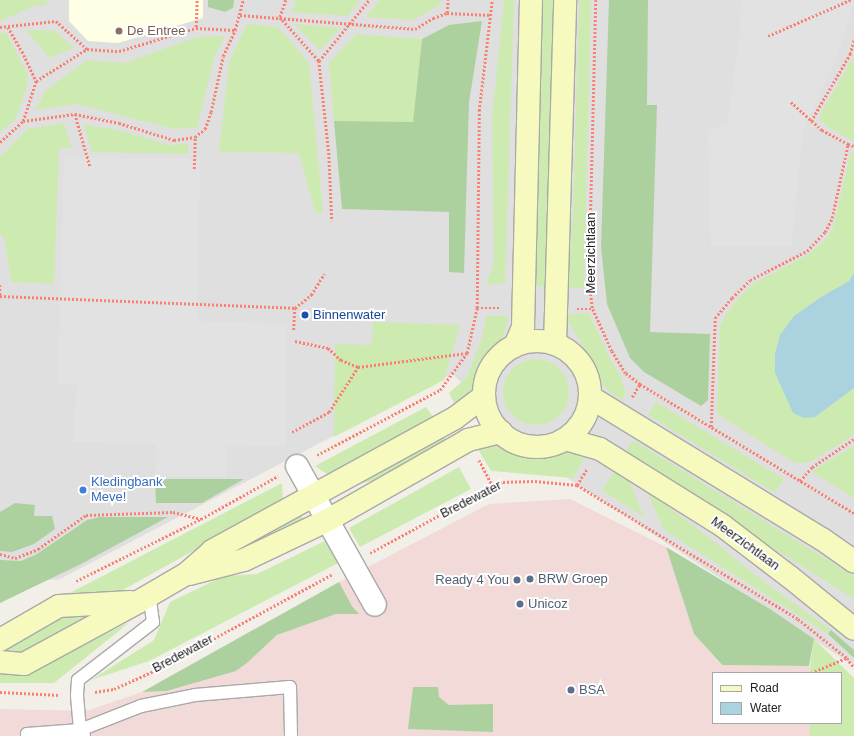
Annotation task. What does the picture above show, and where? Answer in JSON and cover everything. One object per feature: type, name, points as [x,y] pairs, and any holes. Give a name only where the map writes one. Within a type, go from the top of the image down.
[{"type":"street","points":[[515,346],[523,327],[531,0]]},
{"type":"street","points":[[555,344],[565,0]]},
{"type":"street","points":[[535,341],[555,344],[570,352],[582,365],[588,380],[590,397],[589,406],[578,428],[565,439],[539,447],[525,445],[512,440],[501,432],[489,416],[484,396],[486,381],[492,366],[502,354],[515,346],[535,341]]},
{"type":"street","points":[[0,662],[24,664],[186,574],[212,551],[313,494],[456,418],[484,396]]},
{"type":"street","points":[[590,397],[822,539],[854,561]]},
{"type":"street","points":[[186,574],[244,560],[328,520],[468,440],[501,432]]},
{"type":"street","name":"Meerzichtlaan","points":[[565,439],[600,449],[723,526],[790,577],[854,630]]},
{"type":"street","points":[[297,466],[375,605]]},
{"type":"street","points":[[0,640],[59,606],[144,598]]},
{"type":"lane","points":[[82,733],[77,695],[78,680],[153,622],[144,598]]},
{"type":"lane","points":[[27,736],[27,734],[82,733],[141,706],[195,695],[290,687],[291,736]]},
{"type":"path","points":[[196,28],[197,0]]},
{"type":"path","points":[[23,122],[76,114],[119,123],[174,140],[195,137],[205,129],[211,112],[223,56],[235,30],[243,0]]},
{"type":"path","points":[[280,17],[286,0]]},
{"type":"path","points":[[319,61],[352,23],[369,0]]},
{"type":"path","points":[[448,0],[448,14]]},
{"type":"path","points":[[72,583],[201,519],[440,390],[467,353],[477,308],[479,111],[492,0]]},
{"type":"path","name":"Meerzichtlaan","points":[[596,0],[589,282],[592,310],[616,358],[626,373],[640,384],[854,513]]},
{"type":"path","points":[[768,36],[850,0]]},
{"type":"path","points":[[240,15],[416,29],[433,18],[448,14],[491,15]]},
{"type":"path","points":[[280,17],[319,61],[329,153],[332,221]]},
{"type":"path","points":[[0,27],[56,21],[87,49]]},
{"type":"path","points":[[8,27],[24,55],[36,81]]},
{"type":"path","points":[[0,142],[23,122],[36,81],[87,49],[119,51],[196,28],[235,30]]},
{"type":"path","points":[[811,122],[850,54],[854,39]]},
{"type":"path","points":[[791,102],[811,122],[822,130],[854,146]]},
{"type":"path","points":[[76,114],[90,166]]},
{"type":"path","points":[[194,169],[195,137]]},
{"type":"path","points":[[711,427],[715,318],[750,280],[807,251],[825,232],[832,218],[848,144]]},
{"type":"path","points":[[0,285],[0,297],[295,308],[311,295],[324,274]]},
{"type":"path","points":[[294,330],[295,308]]},
{"type":"path","points":[[295,341],[328,348],[340,360],[358,367],[467,353]]},
{"type":"path","points":[[292,432],[329,412],[358,367]]},
{"type":"path","points":[[800,481],[812,467],[854,439]]},
{"type":"path","name":"Bredewater","points":[[0,692],[77,695],[114,689],[154,671],[493,486],[503,482],[535,481],[577,485],[798,619],[847,658]]},
{"type":"path","points":[[0,554],[15,558],[38,549],[86,514],[173,512],[201,519]]},
{"type":"path","points":[[813,672],[847,658],[854,668]]},
{"type":"shaded area","points":[[0,0],[854,0],[854,666],[569,479],[452,374],[58,580],[0,577]]},
{"type":"shaded area","name":"De Entree","points":[[69,0],[203,0],[203,18],[118,43],[88,41],[69,21]]},
{"type":"shaded area","points":[[741,0],[854,0],[840,49],[803,131],[791,246],[711,246],[708,129],[727,126],[740,30]]},
{"type":"shaded area","points":[[64,157],[200,159],[197,321],[287,324],[285,446],[226,445],[226,477],[156,477],[157,444],[73,442],[77,384],[58,383]]},
{"type":"shaded area","points":[[570,499],[666,547],[694,634],[721,665],[809,666],[809,672],[712,672],[712,724],[810,724],[810,736],[0,736],[0,709],[86,711],[142,692],[168,691],[236,671],[247,663],[277,635],[336,614],[359,614],[352,606],[339,582],[489,504]]},
{"type":"green space","points":[[0,0],[45,0],[49,4],[34,6],[0,21]]},
{"type":"green space","points":[[208,0],[234,0],[233,8],[225,12],[208,7]]},
{"type":"green space","points":[[296,0],[360,0],[348,16],[292,12]]},
{"type":"green space","points":[[380,0],[441,0],[440,5],[413,20],[366,17]]},
{"type":"green space","points":[[504,0],[514,0],[505,283],[486,285],[494,263],[492,118]]},
{"type":"green space","points":[[539,0],[557,0],[547,287],[532,286]]},
{"type":"green space","points":[[579,0],[591,0],[584,288],[567,288],[573,213]]},
{"type":"green space","points":[[609,0],[648,0],[647,105],[657,105],[650,332],[710,334],[708,400],[701,406],[644,372],[630,358],[607,304],[601,247]]},
{"type":"green space","points":[[482,21],[469,102],[464,273],[449,272],[449,212],[342,209],[334,121],[413,122],[422,39],[449,25]]},
{"type":"green space","points":[[247,24],[278,27],[309,63],[323,213],[315,212],[299,153],[219,152],[229,63]]},
{"type":"green space","points":[[294,24],[341,28],[320,50]]},
{"type":"green space","points":[[26,30],[55,31],[74,48],[49,58]]},
{"type":"green space","points":[[0,33],[6,33],[28,75],[26,91],[15,120],[0,132]]},
{"type":"green space","points":[[356,34],[422,39],[414,122],[334,121],[329,63]]},
{"type":"green space","points":[[225,36],[214,58],[197,128],[174,129],[77,104],[35,110],[45,91],[87,60],[125,63],[197,37]]},
{"type":"green space","points":[[854,56],[854,142],[828,127],[821,121],[820,115]]},
{"type":"green space","points":[[64,123],[72,148],[59,148],[54,284],[11,282],[5,241],[0,232],[0,157],[27,129]]},
{"type":"green space","points":[[84,125],[118,130],[170,145],[188,144],[188,154],[92,152]]},
{"type":"green space","points":[[851,152],[854,153],[854,273],[849,281],[821,297],[794,316],[852,390],[854,388],[854,434],[808,463],[795,463],[717,414],[720,325],[735,302],[753,284],[809,254],[823,242],[833,228]]},
{"type":"green space","points":[[589,313],[609,357],[620,375],[626,392],[621,401],[601,384],[592,362],[564,314]]},
{"type":"green space","points":[[486,316],[509,316],[503,338],[489,349],[477,365],[471,391],[455,405],[449,393],[467,377],[482,339]]},
{"type":"green space","points":[[373,322],[460,325],[444,380],[334,437],[335,344],[371,345]]},
{"type":"green space","points":[[536,359],[548,362],[559,369],[566,380],[569,392],[566,404],[559,415],[548,422],[536,425],[524,422],[513,415],[506,404],[503,392],[506,380],[513,369],[524,362]]},
{"type":"green space","points":[[656,402],[784,479],[775,493],[648,415]]},
{"type":"green space","points":[[426,407],[434,418],[330,476],[315,466]]},
{"type":"green space","points":[[443,434],[447,442],[377,480],[358,484],[357,481]]},
{"type":"green space","points":[[633,440],[854,576],[854,599],[624,454]]},
{"type":"green space","points":[[494,442],[509,450],[527,454],[548,455],[570,452],[587,454],[573,478],[491,471],[478,449]]},
{"type":"green space","points":[[854,446],[854,498],[813,473],[813,470]]},
{"type":"green space","points":[[459,467],[471,489],[360,547],[349,528]]},
{"type":"green space","points":[[616,469],[627,476],[644,517],[602,490]]},
{"type":"green space","points":[[155,479],[244,479],[202,503],[156,503]]},
{"type":"green space","points":[[282,483],[283,501],[121,591],[64,596]]},
{"type":"green space","points":[[647,491],[706,535],[759,578],[831,630],[828,634],[664,530]]},
{"type":"green space","points":[[15,503],[35,505],[34,516],[52,516],[55,529],[34,544],[12,552],[0,551],[0,512]]},
{"type":"green space","points":[[299,511],[304,520],[237,555],[227,550]]},
{"type":"green space","points":[[100,517],[168,517],[81,564],[0,603],[0,560],[21,561],[37,554],[87,520]]},
{"type":"green space","points":[[331,538],[342,561],[149,661],[91,680],[154,640],[170,602],[224,576],[257,574]]},
{"type":"green space","points":[[666,547],[770,609],[814,639],[809,666],[722,665],[694,634]]},
{"type":"green space","points":[[339,582],[352,606],[359,614],[336,614],[277,635],[247,663],[236,671],[167,691],[142,692]]},
{"type":"green space","points":[[107,611],[26,654],[0,654],[0,650],[62,617]]},
{"type":"green space","points":[[130,622],[54,683],[0,683],[0,671],[32,670]]},
{"type":"green space","points":[[831,630],[854,650],[854,658],[828,634]]},
{"type":"green space","points":[[814,639],[854,678],[854,736],[810,736],[810,724],[842,724],[842,672],[809,672]]},
{"type":"green space","points":[[413,687],[438,687],[439,697],[449,705],[493,704],[493,732],[408,729]]},
{"type":"water","points":[[854,273],[854,388],[815,417],[804,418],[793,413],[775,373],[775,354],[780,335],[794,316],[821,297],[849,281]]},
{"type":"place","name":"De Entree","points":[[119,31]]},
{"type":"place","name":"Binnenwater","points":[[305,315]]},
{"type":"place","name":"Kledingbank Meve!","points":[[83,490]]},
{"type":"place","name":"BRW Groep","points":[[530,579]]},
{"type":"place","name":"Ready 4 You","points":[[517,580]]},
{"type":"place","name":"Unicoz","points":[[520,604]]},
{"type":"place","name":"BSA","points":[[571,690]]}]
